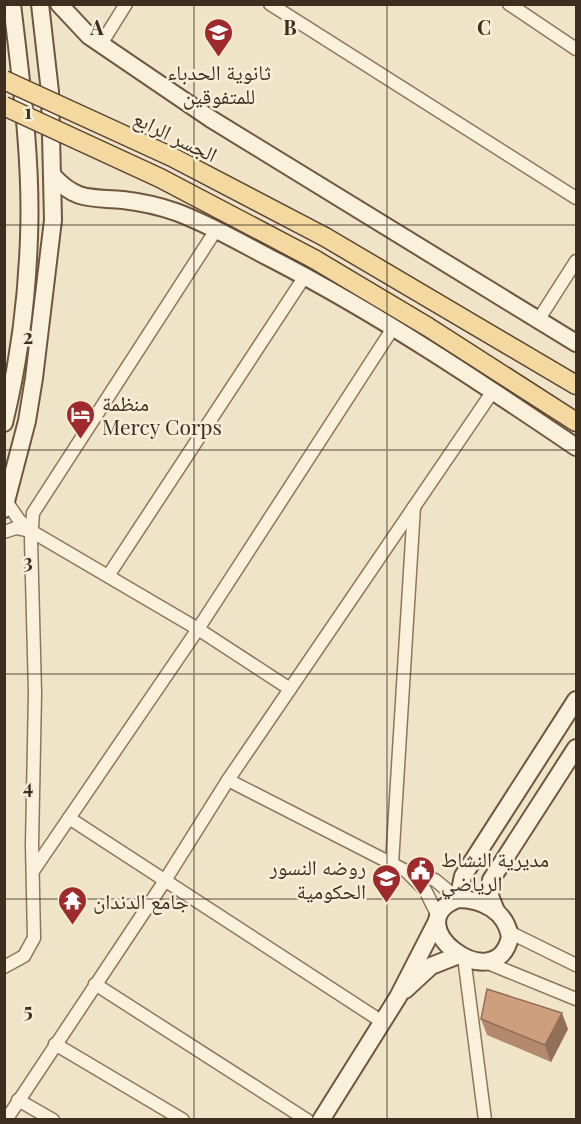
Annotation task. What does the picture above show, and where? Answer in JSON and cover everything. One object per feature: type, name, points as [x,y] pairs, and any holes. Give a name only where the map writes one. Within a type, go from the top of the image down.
[{"type":"main road","name":"الجسر الرابع","points":[[4,80],[172,157],[325,237],[576,386]]},
{"type":"main road","points":[[4,106],[160,178],[310,267],[408,315],[576,422]]},
{"type":"street","points":[[4,423],[20,339],[30,236],[24,134],[12,4]]},
{"type":"street","points":[[59,4],[78,26],[100,44],[211,119],[576,343]]},
{"type":"street","points":[[100,44],[126,4]]},
{"type":"street","points":[[270,4],[576,198]]},
{"type":"street","points":[[509,4],[576,49]]},
{"type":"street","points":[[40,5],[50,92],[52,220],[27,422],[5,505],[31,531],[198,629],[290,689]]},
{"type":"street","points":[[52,177],[70,192],[84,199],[144,203],[176,212],[310,267],[393,328],[576,447]]},
{"type":"street","points":[[52,220],[67,208],[84,199]]},
{"type":"street","points":[[4,967],[24,956],[34,938],[35,693],[31,531],[38,504],[216,230]]},
{"type":"street","points":[[539,319],[576,261]]},
{"type":"street","points":[[108,576],[310,267]]},
{"type":"street","points":[[33,871],[198,629],[393,328]]},
{"type":"street","points":[[6,1119],[164,882],[228,780],[493,392]]},
{"type":"street","points":[[392,864],[414,506]]},
{"type":"street","points":[[4,532],[16,528],[31,531]]},
{"type":"street","points":[[458,899],[463,876],[576,700]]},
{"type":"street","points":[[576,748],[490,880],[490,896],[509,932],[576,965]]},
{"type":"street","points":[[228,780],[406,871],[435,880],[458,899]]},
{"type":"street","points":[[69,818],[164,882],[381,1021]]},
{"type":"street","points":[[406,871],[425,890],[438,918],[444,940],[462,956],[483,961],[576,999]]},
{"type":"street","points":[[321,1119],[398,997],[448,903],[458,899],[474,900],[496,911]]},
{"type":"street","points":[[483,961],[498,957],[504,952],[508,945],[509,932]]},
{"type":"street","points":[[398,997],[431,966],[462,956]]},
{"type":"street","points":[[462,956],[486,1119]]},
{"type":"street","points":[[95,984],[307,1119]]},
{"type":"street","points":[[54,1044],[183,1119]]},
{"type":"street","points":[[18,1100],[53,1119]]},
{"type":"building","points":[[487,989],[562,1013],[545,1045],[481,1019]]},
{"type":"place","name":"ثانوية الحدباء للمتفوقين","points":[[219,58]]},
{"type":"place","name":"منظمة Mercy Corps","points":[[81,440]]},
{"type":"place","name":"مديرية النشاط الرياضي","points":[[420,896]]},
{"type":"place","name":"روضه النسور الحكومية","points":[[387,904]]},
{"type":"place","name":"جامع الدندان","points":[[72,926]]}]
